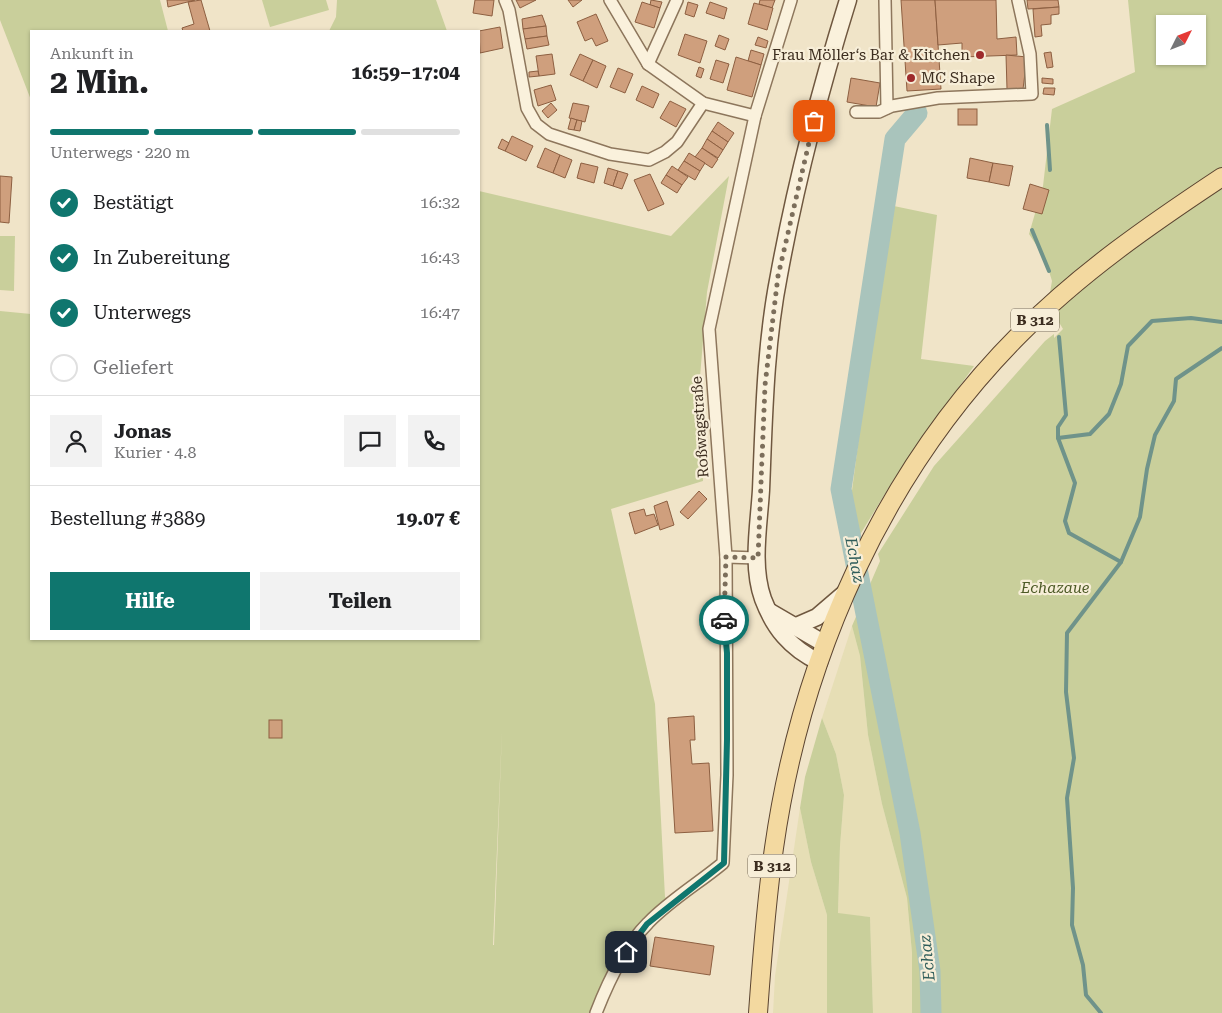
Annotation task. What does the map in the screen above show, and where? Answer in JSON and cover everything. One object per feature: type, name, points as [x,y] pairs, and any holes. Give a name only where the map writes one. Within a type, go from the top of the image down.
[{"type":"main road","points":[[819,662],[790,644],[775,626],[760,589],[758,558],[765,385],[778,276],[823,82],[848,0]]},
{"type":"main road","name":"B 312","points":[[758,1013],[774,847],[796,736],[825,644],[848,587],[890,504],[925,450],[958,405],[1021,333],[1066,291],[1117,250],[1222,176]]},
{"type":"main road","points":[[794,627],[817,617],[848,587]]},
{"type":"main road","points":[[768,610],[825,644]]},
{"type":"street","points":[[505,0],[509,10],[527,108],[536,124],[549,134],[610,154],[649,160],[665,152],[678,142],[703,103]]},
{"type":"street","points":[[610,0],[648,64],[703,103],[755,116]]},
{"type":"street","points":[[648,64],[678,0]]},
{"type":"street","name":"Roßwagstraße","points":[[596,1013],[608,984],[626,952],[647,924],[724,863],[727,775],[726,557],[709,329],[755,116],[791,0]]},
{"type":"street","points":[[885,0],[887,108]]},
{"type":"street","points":[[856,112],[879,112],[887,108],[944,98],[1032,94],[1030,54],[1018,0]]},
{"type":"street","points":[[726,557],[758,558]]},
{"type":"shaded area","points":[[852,626],[860,656],[868,735],[882,804],[907,898],[912,953],[912,1013],[873,1013],[870,917],[838,914],[844,795],[836,754],[822,718]]},
{"type":"shaded area","points":[[800,808],[811,862],[827,915],[827,1013],[773,1013],[775,976]]},
{"type":"green space","points":[[0,0],[160,0],[168,30],[30,30],[30,97],[0,20]]},
{"type":"green space","points":[[262,0],[326,0],[329,10],[270,27]]},
{"type":"green space","points":[[337,0],[436,0],[447,30],[330,30],[336,17]]},
{"type":"green space","name":"Echazaue","points":[[1128,0],[1222,0],[1222,1013],[912,1013],[912,953],[907,898],[882,804],[868,735],[860,656],[852,626],[880,561],[878,554],[934,466],[1045,341],[1054,334],[1054,338],[1063,329],[1048,304],[1052,281],[1045,258],[1029,234],[1043,186],[1052,109],[1135,72]]},
{"type":"green space","points":[[729,176],[707,292],[700,377],[703,481],[611,509],[655,704],[665,897],[671,904],[647,923],[596,1013],[0,1013],[0,311],[30,314],[30,640],[480,640],[480,191],[671,236]],"holes":[[[502,730],[494,945],[493,945]]]},
{"type":"green space","points":[[889,205],[937,215],[921,359],[974,366],[894,479],[858,538],[850,506]]},
{"type":"green space","points":[[0,236],[15,236],[14,291],[0,290]]},
{"type":"green space","points":[[822,718],[836,754],[844,795],[838,913],[870,917],[873,1013],[827,1013],[827,915],[811,862],[800,808],[805,777]]},
{"type":"building","points":[[167,0],[195,0],[168,7]]},
{"type":"building","points":[[201,0],[210,30],[183,30],[182,28],[194,24],[188,2]]},
{"type":"building","points":[[475,0],[494,0],[492,16],[473,13]]},
{"type":"building","points":[[516,0],[536,0],[520,8]]},
{"type":"building","points":[[568,0],[582,0],[573,7]]},
{"type":"building","points":[[651,0],[662,2],[660,8],[650,5]]},
{"type":"building","points":[[760,0],[775,0],[772,8],[759,4]]},
{"type":"building","points":[[901,0],[935,0],[941,89],[907,91]]},
{"type":"building","points":[[935,0],[996,0],[997,39],[1016,37],[1017,55],[962,57],[962,43],[938,45]]},
{"type":"building","points":[[1027,0],[1058,0],[1059,7],[1028,9]]},
{"type":"building","points":[[642,2],[660,8],[654,28],[635,22]]},
{"type":"building","points":[[688,2],[698,5],[694,17],[685,14]]},
{"type":"building","points":[[710,2],[727,8],[724,19],[706,13]]},
{"type":"building","points":[[754,3],[773,8],[767,30],[748,24]]},
{"type":"building","points":[[1059,7],[1059,14],[1051,15],[1051,24],[1041,25],[1042,36],[1035,37],[1033,9]]},
{"type":"building","points":[[596,14],[608,41],[596,46],[592,38],[585,41],[577,22]]},
{"type":"building","points":[[542,15],[546,26],[523,29],[522,19]]},
{"type":"building","points":[[546,26],[547,36],[525,39],[523,29]]},
{"type":"building","points":[[500,27],[503,48],[480,53],[480,31]]},
{"type":"building","points":[[685,34],[707,41],[700,63],[678,55]]},
{"type":"building","points":[[719,35],[729,39],[725,50],[715,46]]},
{"type":"building","points":[[547,36],[549,45],[527,49],[525,39]]},
{"type":"building","points":[[758,37],[768,41],[766,48],[755,45]]},
{"type":"building","points":[[751,50],[764,54],[761,65],[748,61]]},
{"type":"building","points":[[1051,52],[1053,67],[1047,68],[1044,53]]},
{"type":"building","points":[[552,54],[555,74],[539,76],[536,56]]},
{"type":"building","points":[[580,54],[593,60],[583,81],[570,75]]},
{"type":"building","points":[[1006,55],[1027,57],[1023,89],[1007,89]]},
{"type":"building","points":[[736,57],[761,65],[752,97],[727,90]]},
{"type":"building","points":[[593,60],[606,66],[597,88],[583,81]]},
{"type":"building","points":[[716,60],[729,64],[723,83],[710,79]]},
{"type":"building","points":[[699,67],[704,69],[701,78],[696,76]]},
{"type":"building","points":[[618,68],[633,74],[625,93],[610,87]]},
{"type":"building","points":[[538,71],[539,76],[529,77],[529,72]]},
{"type":"building","points":[[851,78],[880,83],[876,107],[847,102]]},
{"type":"building","points":[[1042,78],[1053,79],[1053,84],[1042,83]]},
{"type":"building","points":[[551,85],[556,100],[538,106],[534,90]]},
{"type":"building","points":[[642,86],[659,94],[653,108],[636,100]]},
{"type":"building","points":[[1044,88],[1055,88],[1054,95],[1043,94]]},
{"type":"building","points":[[670,101],[686,109],[676,127],[660,118]]},
{"type":"building","points":[[551,103],[557,110],[548,118],[542,111]]},
{"type":"building","points":[[573,103],[589,106],[585,122],[569,118]]},
{"type":"building","points":[[958,109],[977,109],[977,125],[958,125]]},
{"type":"building","points":[[571,118],[577,120],[574,130],[568,129]]},
{"type":"building","points":[[577,120],[582,121],[580,131],[574,130]]},
{"type":"building","points":[[718,122],[734,133],[728,142],[712,131]]},
{"type":"building","points":[[712,131],[728,142],[723,150],[707,139]]},
{"type":"building","points":[[512,136],[533,146],[526,161],[505,151]]},
{"type":"building","points":[[502,139],[509,143],[505,151],[498,148]]},
{"type":"building","points":[[707,139],[723,150],[718,158],[702,148]]},
{"type":"building","points":[[545,148],[560,155],[553,173],[537,167]]},
{"type":"building","points":[[702,148],[718,159],[712,168],[695,157]]},
{"type":"building","points":[[689,153],[705,163],[700,171],[684,161]]},
{"type":"building","points":[[560,155],[572,160],[565,178],[553,173]]},
{"type":"building","points":[[970,158],[993,163],[989,182],[967,178]]},
{"type":"building","points":[[684,161],[700,171],[695,180],[678,170]]},
{"type":"building","points":[[581,163],[598,167],[594,183],[577,178]]},
{"type":"building","points":[[993,163],[1013,166],[1009,186],[989,182]]},
{"type":"building","points":[[672,166],[688,177],[682,185],[666,175]]},
{"type":"building","points":[[608,168],[618,171],[613,186],[604,183]]},
{"type":"building","points":[[618,171],[628,174],[622,189],[613,186]]},
{"type":"building","points":[[650,174],[664,204],[648,211],[634,180]]},
{"type":"building","points":[[666,175],[682,185],[677,193],[661,183]]},
{"type":"building","points":[[0,176],[12,177],[9,223],[0,222]]},
{"type":"building","points":[[1030,184],[1049,190],[1042,214],[1023,209]]},
{"type":"building","points":[[699,491],[707,499],[688,519],[680,512]]},
{"type":"building","points":[[667,501],[674,525],[660,530],[654,506]]},
{"type":"building","points":[[644,509],[646,516],[654,514],[658,525],[635,534],[629,513]]},
{"type":"building","points":[[694,716],[695,740],[690,740],[692,764],[709,763],[713,831],[675,833],[668,718]]},
{"type":"building","points":[[269,720],[282,720],[282,738],[269,738]]},
{"type":"building","points":[[655,937],[714,946],[710,975],[650,966]]},
{"type":"waterway","name":"Echaz","points":[[917,113],[895,139],[841,489],[910,833],[930,971],[931,1013]]},
{"type":"waterway","points":[[1047,125],[1050,170]]},
{"type":"waterway","points":[[1032,230],[1049,271]]},
{"type":"waterway","points":[[1058,438],[1090,434],[1109,414],[1121,384],[1128,346],[1152,321],[1191,318],[1222,322]]},
{"type":"waterway","points":[[1059,337],[1066,415],[1058,427],[1058,438],[1075,483],[1065,521],[1069,533],[1121,562]]},
{"type":"waterway","points":[[1101,1013],[1086,995],[1083,965],[1072,925],[1073,888],[1067,798],[1074,758],[1066,692],[1067,633],[1121,562],[1140,517],[1147,469],[1155,435],[1174,401],[1176,379],[1222,348]]},
{"type":"way so far","points":[[724,620],[726,557],[758,558],[765,385],[778,276],[814,121]]},
{"type":"place","name":"Frau Möller‘s Bar & Kitchen","points":[[980,55]]},
{"type":"place","name":"MC Shape","points":[[911,78]]},
{"type":"route","points":[[626,952],[647,924],[682,894],[724,863],[727,775],[727,653],[724,620]]}]
